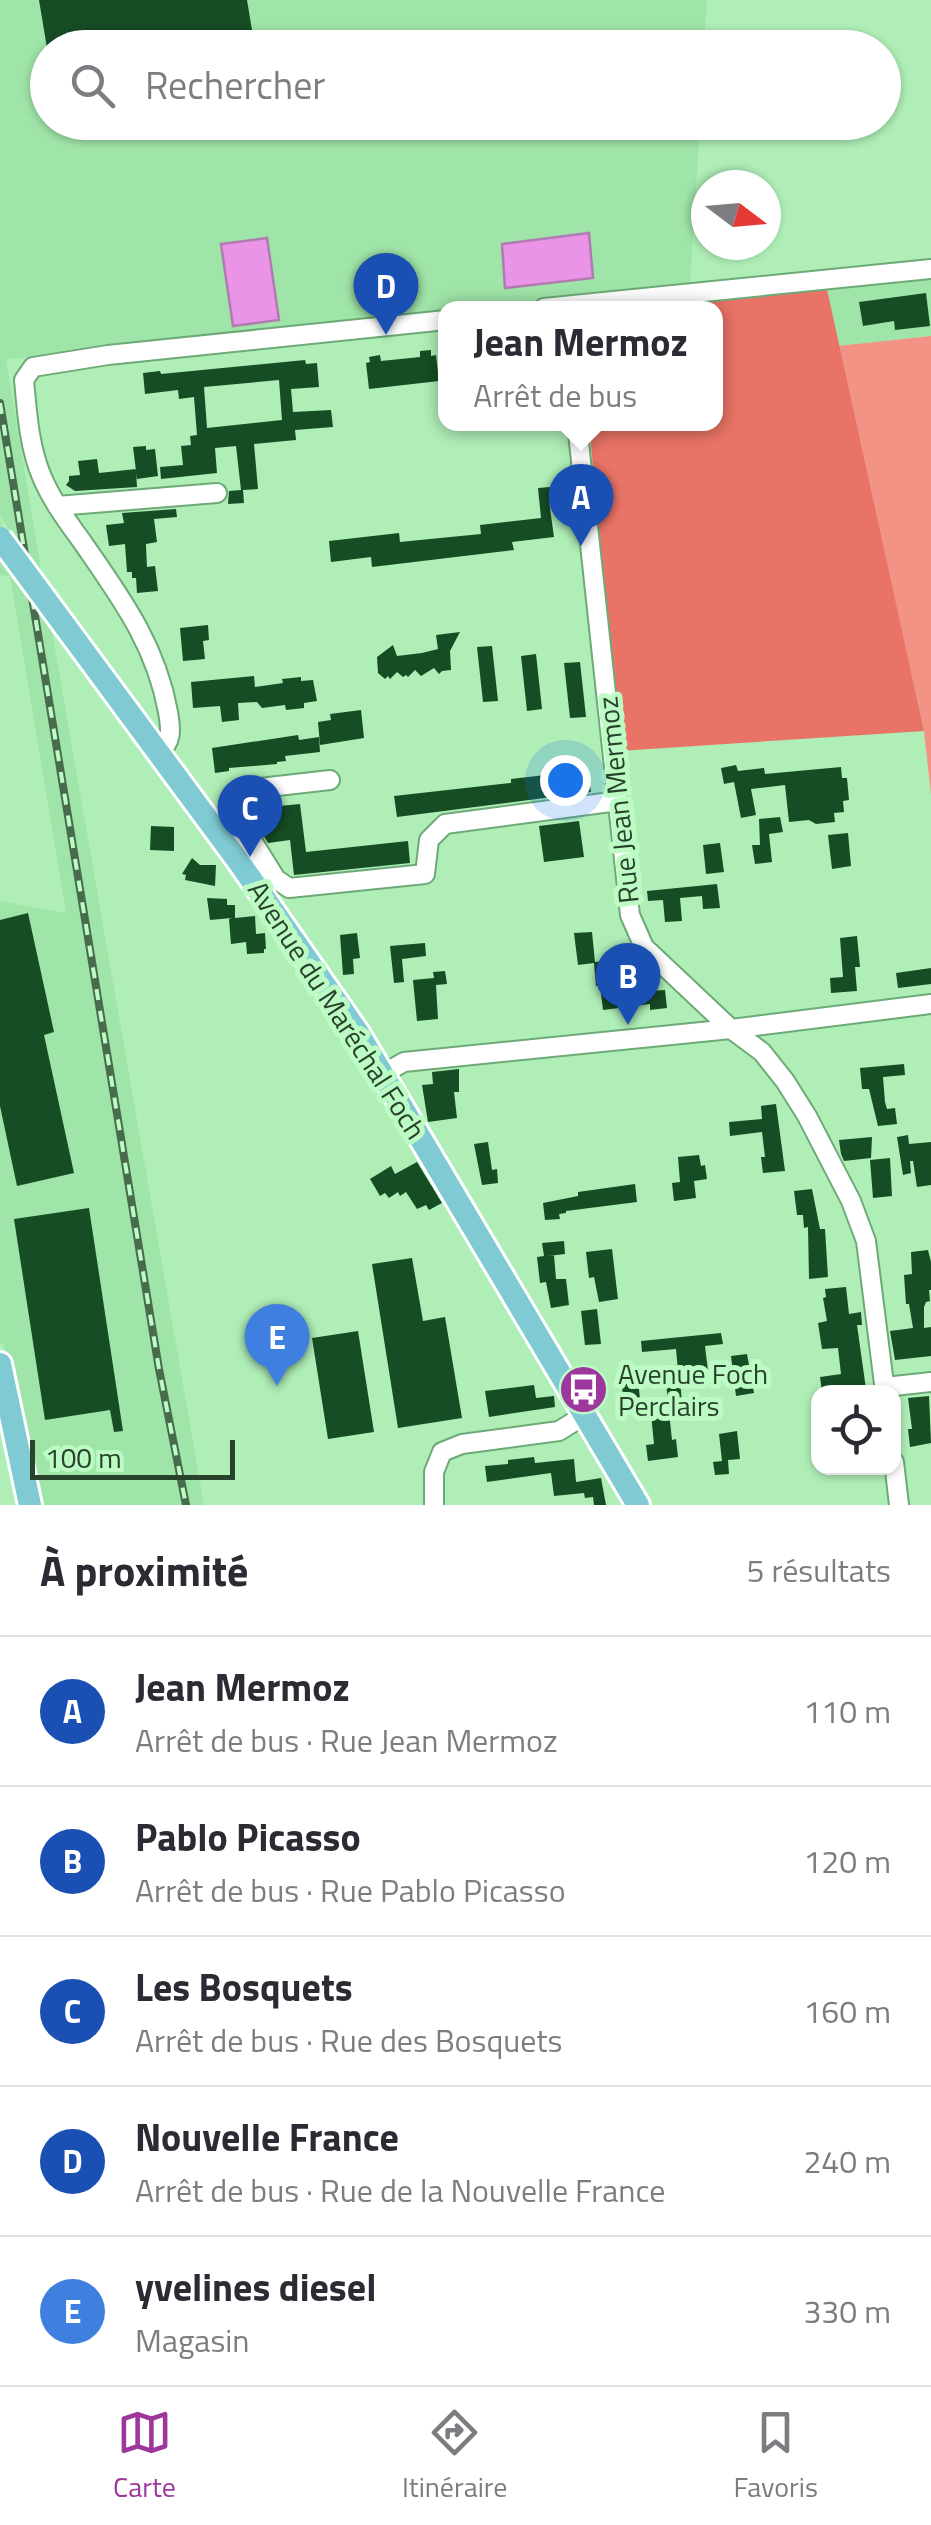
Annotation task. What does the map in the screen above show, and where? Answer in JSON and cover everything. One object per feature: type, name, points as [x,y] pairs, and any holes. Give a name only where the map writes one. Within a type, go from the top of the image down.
[{"type":"main road","name":"Avenue du Maréchal Foch","points":[[0,538],[240,862],[358,1032],[638,1505]]},
{"type":"main road","points":[[0,1364],[30,1505]]},
{"type":"street","points":[[624,301],[931,269]]},
{"type":"street","points":[[157,753],[169,740],[170,726],[157,665],[132,613],[57,506],[41,476],[30,433],[24,380],[32,367],[108,355],[438,321]]},
{"type":"street","name":"Rue Jean Mermoz","points":[[578,431],[630,914],[644,947],[731,1029],[762,1052],[807,1116],[860,1222],[869,1251],[884,1385]]},
{"type":"street","points":[[57,506],[217,493]]},
{"type":"street","points":[[330,780],[260,788],[247,796],[243,826],[276,880],[289,888],[425,874],[430,840],[444,824],[618,801]]},
{"type":"street","points":[[384,1074],[404,1062],[931,1004]]},
{"type":"street","points":[[901,1387],[931,1382]]},
{"type":"street","points":[[434,1505],[434,1472],[442,1452],[462,1444],[559,1431],[583,1416]]},
{"type":"street","points":[[896,1475],[899,1505]]},
{"type":"shaded area","points":[[0,0],[707,0],[705,30],[30,30],[30,140],[699,140],[697,170],[691,170],[689,301],[438,301],[438,328],[6,359],[42,575],[0,516]]},
{"type":"shaded area","points":[[589,233],[593,278],[505,288],[502,244]]},
{"type":"shaded area","points":[[267,238],[279,320],[233,326],[221,244]]},
{"type":"shaded area","points":[[931,272],[931,336],[838,346],[826,285]]},
{"type":"shaded area","points":[[826,285],[924,731],[619,751],[590,431],[723,431],[723,301],[696,301]]},
{"type":"shaded area","points":[[931,336],[931,794],[924,731],[838,346]]},
{"type":"shaded area","points":[[0,518],[10,575],[52,632],[204,1505],[38,1505],[0,1343],[0,901],[66,913],[10,576],[0,575]]},
{"type":"building","points":[[39,0],[247,0],[252,30],[44,30]]},
{"type":"building","points":[[926,293],[930,326],[895,330],[894,321],[863,326],[859,302]]},
{"type":"building","points":[[431,350],[431,356],[436,355],[438,381],[369,389],[369,357],[380,355],[381,361],[420,357],[420,351]]},
{"type":"building","points":[[305,360],[306,364],[317,363],[319,387],[291,389],[293,412],[331,410],[333,427],[295,430],[296,440],[254,444],[258,489],[243,490],[244,503],[228,504],[229,491],[241,490],[236,446],[215,448],[217,473],[161,479],[160,467],[183,465],[181,446],[191,445],[190,436],[197,435],[194,397],[179,399],[178,390],[145,394],[143,373]],"holes":[[[279,380],[282,420],[207,428],[204,387]]]},
{"type":"building","points":[[146,446],[146,450],[155,449],[158,476],[137,479],[133,447]]},
{"type":"building","points":[[97,459],[99,473],[136,469],[137,487],[75,491],[66,485],[69,476],[80,475],[78,461]]},
{"type":"building","points":[[563,486],[565,500],[549,501],[554,537],[512,542],[514,550],[372,567],[371,557],[331,562],[329,541],[399,533],[400,542],[481,534],[480,525],[541,518],[538,488]]},
{"type":"building","points":[[176,509],[177,517],[154,519],[157,542],[146,544],[147,567],[155,566],[158,591],[137,593],[136,578],[127,572],[125,544],[109,546],[106,525],[124,523],[122,513]]},
{"type":"building","points":[[208,625],[209,640],[203,641],[205,659],[183,661],[180,628]]},
{"type":"building","points":[[460,632],[450,651],[451,670],[439,674],[434,668],[421,676],[415,670],[408,677],[397,672],[390,679],[378,673],[377,657],[393,645],[397,656],[422,653],[438,649],[436,635]]},
{"type":"building","points":[[492,646],[498,701],[483,702],[477,647]]},
{"type":"building","points":[[536,654],[542,709],[527,711],[521,656]]},
{"type":"building","points":[[580,662],[586,717],[570,718],[564,663]]},
{"type":"building","points":[[254,676],[255,687],[283,683],[282,679],[313,680],[317,701],[304,703],[304,708],[286,710],[285,705],[262,708],[257,702],[238,703],[239,720],[222,722],[220,706],[193,708],[191,682]]},
{"type":"building","points":[[361,710],[364,738],[320,745],[318,722],[331,720],[330,714]]},
{"type":"building","points":[[298,735],[299,740],[319,737],[320,752],[285,756],[286,761],[277,764],[215,773],[212,748]]},
{"type":"building","points":[[736,765],[738,771],[764,768],[765,774],[841,767],[842,778],[847,778],[849,800],[843,801],[844,812],[834,813],[835,822],[789,822],[785,785],[751,789],[756,815],[741,818],[734,782],[724,784],[721,768]]},
{"type":"building","points":[[588,770],[591,792],[397,817],[394,796]]},
{"type":"building","points":[[300,804],[306,852],[408,841],[410,863],[294,875],[290,840],[268,843],[257,817],[258,808]]},
{"type":"building","points":[[780,817],[783,832],[769,834],[772,862],[755,864],[752,845],[760,845],[759,819]]},
{"type":"building","points":[[579,821],[584,857],[544,862],[539,826]]},
{"type":"building","points":[[151,826],[174,827],[174,851],[150,850]]},
{"type":"building","points":[[848,833],[851,866],[832,869],[828,835]]},
{"type":"building","points":[[720,843],[724,872],[706,874],[703,845]]},
{"type":"building","points":[[192,858],[200,865],[216,865],[215,886],[185,880],[186,875],[182,874]]},
{"type":"building","points":[[717,884],[720,908],[703,909],[702,896],[680,898],[682,921],[665,922],[663,900],[648,901],[647,891]]},
{"type":"building","points":[[207,898],[227,899],[227,905],[235,905],[235,918],[255,916],[256,934],[265,933],[264,953],[247,954],[246,942],[231,944],[232,918],[210,920]]},
{"type":"building","points":[[28,913],[54,1032],[44,1035],[74,1173],[17,1186],[0,1106],[0,920]]},
{"type":"building","points":[[592,932],[595,962],[611,960],[614,985],[648,978],[650,991],[665,990],[667,1008],[650,1010],[650,1004],[603,1010],[594,963],[578,965],[574,933]]},
{"type":"building","points":[[357,933],[360,958],[353,959],[354,974],[343,975],[340,935]]},
{"type":"building","points":[[857,936],[857,991],[831,993],[830,978],[843,977],[840,938]]},
{"type":"building","points":[[425,943],[426,956],[402,959],[404,982],[394,983],[390,946]]},
{"type":"building","points":[[931,968],[931,984],[898,988],[896,973]]},
{"type":"building","points":[[445,971],[447,984],[436,985],[438,1019],[417,1021],[413,980],[434,978],[433,972]]},
{"type":"building","points":[[904,1064],[905,1075],[883,1077],[887,1109],[895,1108],[897,1124],[878,1126],[869,1089],[862,1089],[860,1068]]},
{"type":"building","points":[[459,1069],[459,1092],[454,1092],[457,1118],[428,1122],[422,1085],[433,1084],[432,1072]]},
{"type":"building","points":[[776,1104],[785,1171],[763,1173],[762,1132],[730,1136],[729,1122],[762,1119],[761,1106]]},
{"type":"building","points":[[908,1135],[909,1144],[931,1142],[931,1185],[917,1187],[913,1161],[911,1173],[903,1175],[897,1137]]},
{"type":"building","points":[[872,1137],[871,1158],[844,1161],[839,1140]]},
{"type":"building","points":[[488,1142],[498,1183],[482,1185],[474,1144]]},
{"type":"building","points":[[699,1155],[707,1179],[694,1181],[696,1198],[674,1201],[672,1183],[680,1182],[678,1157]]},
{"type":"building","points":[[890,1158],[892,1196],[873,1198],[870,1160]]},
{"type":"building","points":[[417,1162],[442,1203],[429,1210],[426,1205],[417,1209],[406,1192],[389,1198],[385,1193],[380,1196],[370,1179],[391,1166],[395,1174]]},
{"type":"building","points":[[635,1184],[637,1202],[566,1211],[559,1214],[560,1219],[545,1220],[543,1203],[578,1196],[578,1192]]},
{"type":"building","points":[[812,1189],[820,1229],[825,1229],[828,1277],[809,1279],[808,1227],[804,1228],[803,1215],[797,1215],[794,1191]]},
{"type":"building","points":[[89,1208],[123,1431],[114,1432],[110,1410],[45,1420],[14,1219]]},
{"type":"building","points":[[564,1241],[565,1254],[554,1255],[556,1279],[566,1279],[569,1305],[551,1308],[546,1282],[540,1283],[537,1257],[544,1256],[542,1243]]},
{"type":"building","points":[[612,1249],[618,1299],[599,1302],[594,1277],[589,1278],[586,1252]]},
{"type":"building","points":[[928,1250],[931,1290],[930,1301],[924,1307],[924,1328],[931,1327],[931,1356],[895,1360],[890,1331],[913,1328],[904,1275],[912,1274],[911,1252]]},
{"type":"building","points":[[412,1258],[423,1321],[445,1317],[462,1418],[398,1428],[372,1264]]},
{"type":"building","points":[[846,1287],[849,1314],[861,1312],[862,1325],[857,1325],[865,1385],[821,1385],[820,1377],[841,1374],[838,1348],[822,1349],[818,1323],[827,1321],[825,1289]]},
{"type":"building","points":[[597,1309],[601,1344],[585,1345],[581,1311]]},
{"type":"building","points":[[358,1331],[374,1432],[328,1439],[312,1338]]},
{"type":"building","points":[[721,1333],[723,1344],[705,1346],[708,1371],[680,1380],[682,1403],[669,1404],[664,1373],[678,1371],[676,1349],[642,1352],[641,1341]]},
{"type":"building","points":[[747,1354],[754,1393],[736,1396],[731,1356]]},
{"type":"building","points":[[640,1369],[641,1408],[625,1410],[620,1372]]},
{"type":"building","points":[[534,1385],[536,1398],[554,1396],[555,1407],[489,1417],[485,1391]]},
{"type":"building","points":[[929,1396],[931,1443],[910,1447],[908,1398]]},
{"type":"building","points":[[669,1412],[678,1457],[648,1461],[646,1445],[654,1444],[651,1414]]},
{"type":"building","points":[[737,1431],[740,1459],[728,1460],[729,1474],[715,1475],[713,1462],[722,1461],[719,1434]]},
{"type":"building","points":[[534,1457],[535,1463],[574,1459],[576,1482],[601,1478],[606,1505],[594,1505],[593,1497],[585,1498],[584,1493],[554,1496],[551,1473],[487,1482],[485,1466]]},
{"type":"railway","points":[[0,403],[159,1369],[186,1505]]},
{"type":"place","name":"Nouvelle France","points":[[386,335]]},
{"type":"place","name":"Jean Mermoz","points":[[581,546]]},
{"type":"place","name":"Les Bosquets","points":[[250,857]]},
{"type":"place","name":"Pablo Picasso","points":[[628,1025]]},
{"type":"place","name":"yvelines diesel","points":[[277,1386]]},
{"type":"place","name":"Avenue Foch Perclairs","points":[[583,1390]]}]
